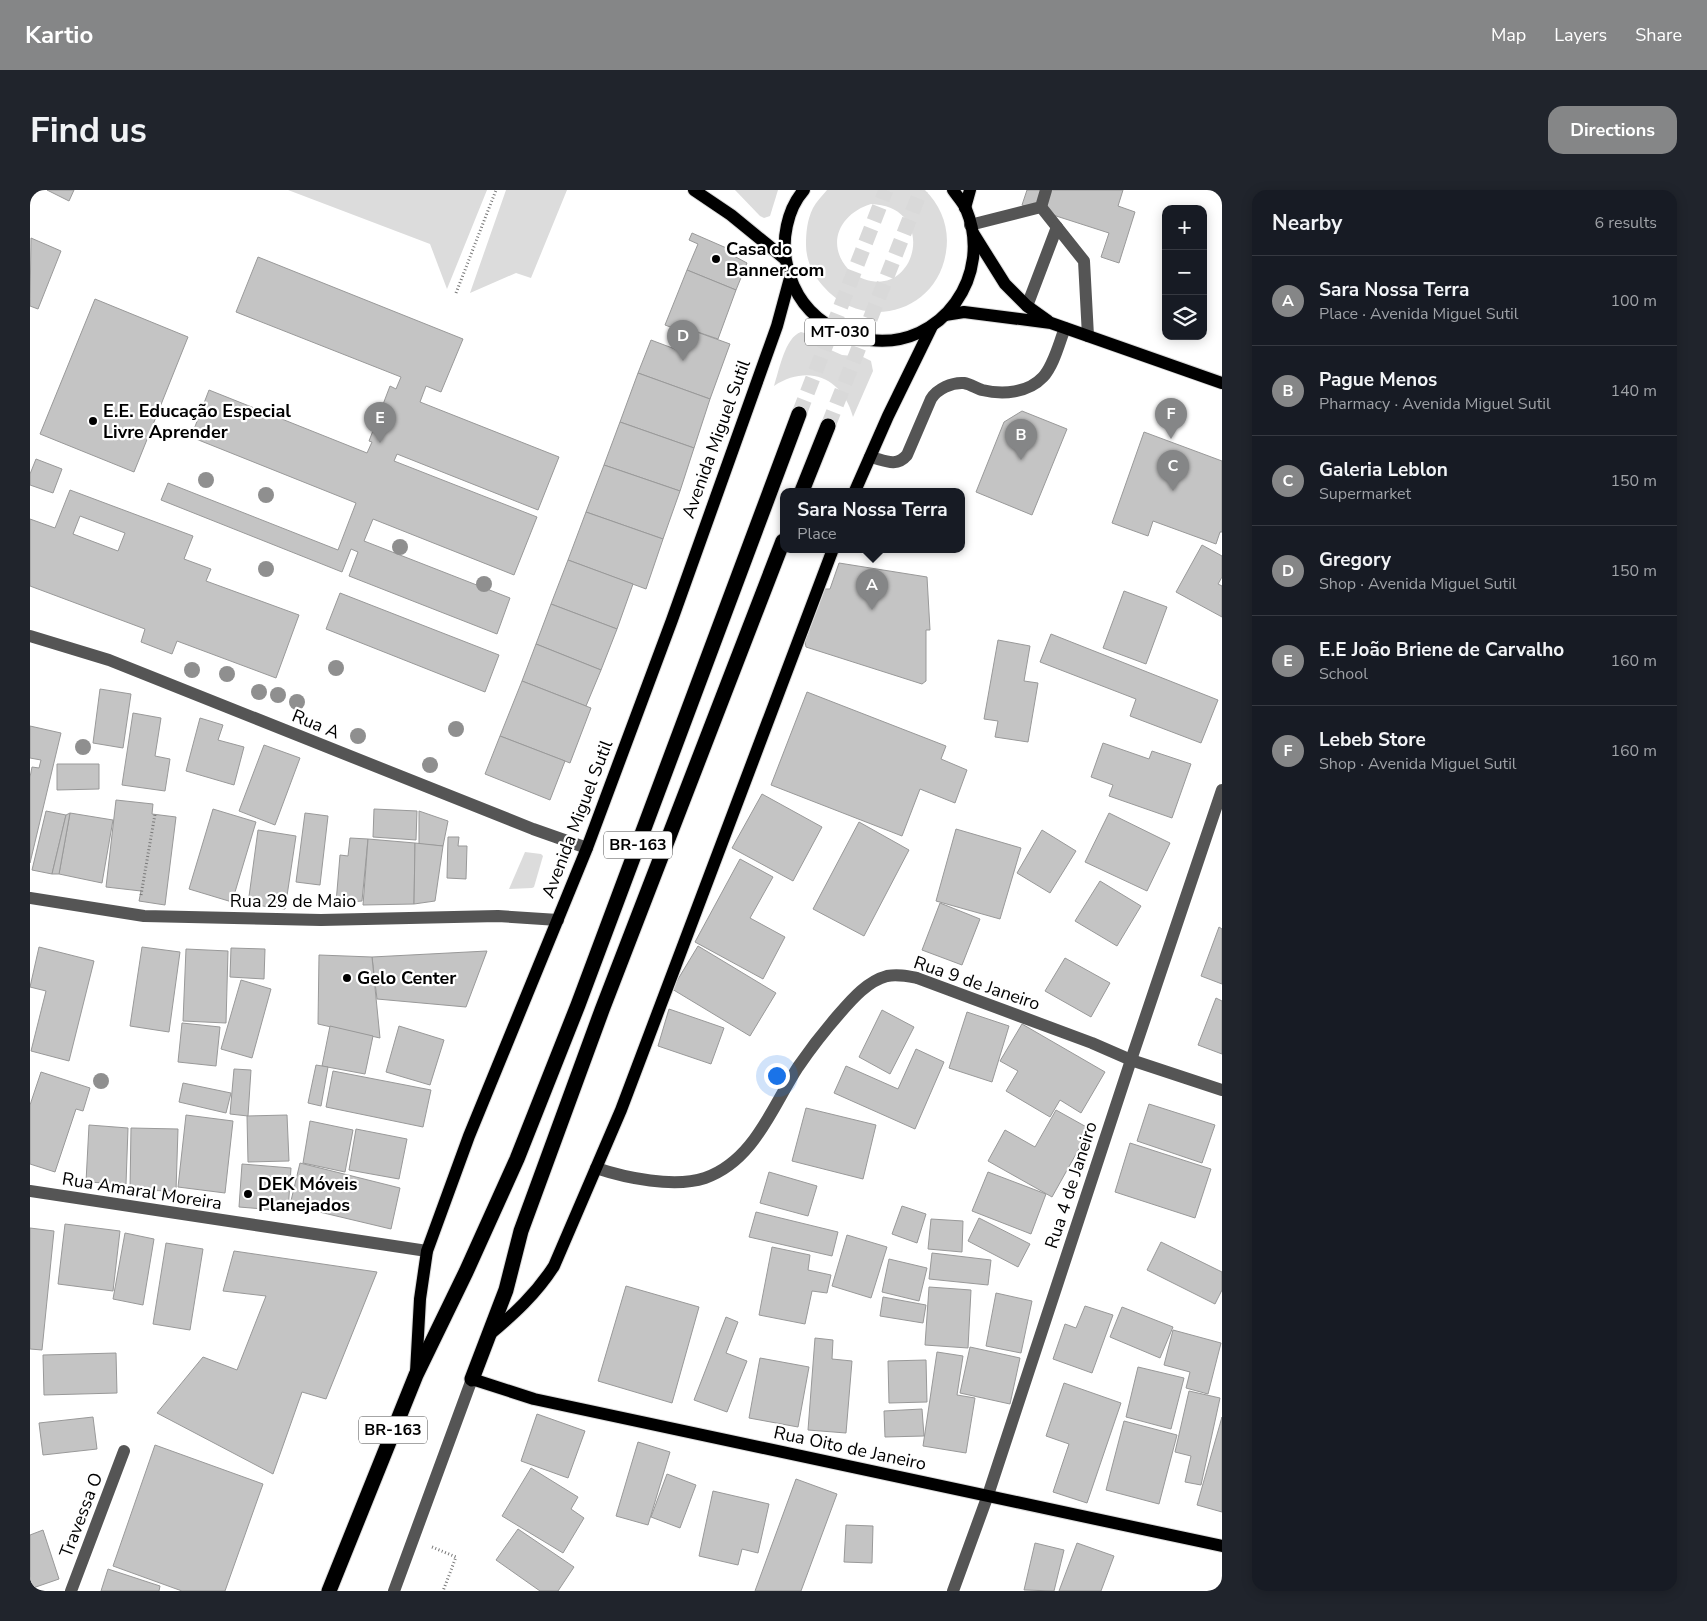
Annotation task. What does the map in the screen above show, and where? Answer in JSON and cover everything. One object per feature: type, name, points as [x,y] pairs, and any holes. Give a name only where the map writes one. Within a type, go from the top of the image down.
[{"type":"highway","name":"Avenida Miguel Sutil","points":[[329,1591],[416,1374],[466,1272],[517,1159],[578,1005],[799,414]]},
{"type":"highway","points":[[803,488],[828,426]]},
{"type":"highway","name":"BR-163","points":[[472,1379],[506,1290],[522,1231],[602,1010],[780,549]]},
{"type":"main road","points":[[694,190],[731,215],[785,259]]},
{"type":"main road","name":"MT-030","points":[[804,190],[789,217],[785,238],[785,259],[790,278],[800,299],[810,312],[823,323],[852,338],[884,342],[914,336],[932,326],[945,316],[956,302],[967,282],[973,259],[971,228],[965,208],[953,190]]},
{"type":"main road","points":[[965,208],[970,190]]},
{"type":"main road","name":"MT-030","points":[[971,228],[1005,284],[1026,306],[1050,323]]},
{"type":"main road","name":"Avenida Miguel Sutil","points":[[416,1374],[420,1299],[427,1251],[469,1136],[587,848],[672,620],[777,326],[790,278]]},
{"type":"main road","name":"MT-030","points":[[945,316],[964,312],[1050,323],[1222,383]]},
{"type":"main road","points":[[856,488],[888,416],[932,326]]},
{"type":"main road","points":[[489,1335],[527,1301],[550,1272],[596,1168],[621,1110],[832,553]]},
{"type":"main road","name":"Rua Oito de Janeiro","points":[[472,1379],[534,1398],[1222,1546]]},
{"type":"street","points":[[1040,207],[1046,190]]},
{"type":"street","points":[[1040,207],[1084,261],[1088,336]]},
{"type":"street","points":[[971,228],[1040,207]]},
{"type":"street","points":[[1026,306],[1057,228]]},
{"type":"street","points":[[870,457],[897,464],[902,462],[907,455],[934,393],[942,388],[964,383],[982,390],[1004,393],[1019,392],[1033,384],[1043,377],[1048,369],[1066,328]]},
{"type":"street","name":"Rua A","points":[[30,636],[109,660],[533,829],[587,848]]},
{"type":"street","name":"Rua 4 de Janeiro","points":[[953,1591],[988,1495],[1222,790]]},
{"type":"street","name":"Rua 29 de Maio","points":[[30,898],[137,915],[322,920],[498,916],[558,920]]},
{"type":"street","name":"Rua 9 de Janeiro","points":[[596,1168],[636,1178],[676,1182],[703,1178],[722,1170],[741,1155],[757,1136],[798,1068],[822,1034],[847,1004],[873,982],[887,976],[900,975],[917,978],[1083,1040],[1131,1060],[1222,1090]]},
{"type":"street","name":"Rua Amaral Moreira","points":[[30,1191],[427,1251]]},
{"type":"street","points":[[394,1591],[472,1379]]},
{"type":"street","name":"Travessa O","points":[[71,1591],[124,1451]]},
{"type":"path","points":[[456,292],[496,190]]},
{"type":"path","points":[[137,915],[155,814]]},
{"type":"path","points":[[414,1540],[456,1557],[444,1591]]},
{"type":"shaded area","points":[[288,190],[487,190],[447,289],[430,244]]},
{"type":"shaded area","points":[[506,190],[567,190],[531,278],[516,273],[470,293]]},
{"type":"shaded area","points":[[735,190],[778,190],[770,216],[764,218],[760,216]]},
{"type":"shaded area","points":[[827,190],[925,190],[940,210],[947,234],[946,252],[940,273],[929,290],[914,302],[896,310],[877,312],[858,309],[839,301],[823,286],[813,272],[809,262],[806,240],[807,226],[811,213]],"holes":[[[871,204],[891,208],[905,218],[912,232],[913,247],[909,261],[900,273],[887,280],[871,281],[861,278],[848,269],[841,259],[837,239],[840,230],[844,222],[860,208]]]},
{"type":"shaded area","points":[[801,332],[808,334],[824,347],[842,355],[863,357],[871,361],[873,371],[853,417],[848,403],[841,392],[822,378],[799,376],[787,379],[774,386],[787,347],[795,335]]},
{"type":"shaded area","points":[[525,852],[541,854],[543,856],[534,887],[509,889]]},
{"type":"building","points":[[47,190],[74,190],[69,201]]},
{"type":"building","points":[[1027,190],[1123,190],[1118,206],[1135,212],[1119,263],[1101,257],[1109,233],[1022,205]]},
{"type":"building","name":"Casa do Banner.com","points":[[692,233],[731,250],[732,255],[747,263],[736,290],[687,270],[698,244],[689,240]]},
{"type":"building","points":[[31,238],[61,251],[38,309],[30,306]]},
{"type":"building","points":[[258,257],[463,339],[441,392],[426,386],[420,402],[559,457],[538,510],[397,454],[394,461],[537,517],[514,575],[373,519],[364,541],[510,598],[497,634],[349,576],[358,552],[351,549],[342,572],[161,500],[168,483],[338,550],[356,503],[191,437],[209,390],[367,453],[372,442],[369,441],[390,386],[396,389],[401,377],[236,312]]},
{"type":"building","points":[[687,270],[736,290],[718,339],[683,327],[681,331],[665,325]]},
{"type":"building","points":[[95,299],[188,337],[134,472],[40,434]]},
{"type":"building","points":[[683,327],[730,344],[710,399],[638,373],[651,340],[675,349]]},
{"type":"building","points":[[638,373],[710,399],[694,448],[620,422]]},
{"type":"building","points":[[1022,411],[1067,429],[1032,515],[976,492],[1004,422]]},
{"type":"building","points":[[620,422],[694,448],[680,491],[604,465]]},
{"type":"building","points":[[1144,432],[1222,461],[1222,532],[1220,532],[1216,544],[1153,521],[1148,536],[1112,523]]},
{"type":"building","points":[[36,459],[62,469],[53,493],[30,485],[30,474]]},
{"type":"building","points":[[604,465],[680,491],[663,539],[586,512]]},
{"type":"building","points":[[70,490],[193,536],[184,559],[211,569],[206,581],[299,615],[276,678],[177,641],[172,654],[141,642],[145,629],[30,586],[30,519],[55,528]],"holes":[[[80,516],[125,533],[118,551],[73,534]]]},
{"type":"building","points":[[586,512],[663,539],[646,589],[568,560]]},
{"type":"building","points":[[1202,545],[1222,556],[1222,577],[1218,584],[1222,586],[1222,617],[1176,592]]},
{"type":"building","points":[[568,560],[633,584],[617,629],[551,604]]},
{"type":"building","points":[[839,563],[927,577],[930,630],[926,630],[926,681],[922,684],[806,647],[805,642],[823,589],[830,589]]},
{"type":"building","points":[[1124,591],[1167,607],[1146,664],[1103,648]]},
{"type":"building","points":[[340,593],[499,655],[485,692],[326,629]]},
{"type":"building","points":[[551,604],[617,629],[601,670],[536,644]]},
{"type":"building","points":[[1051,634],[1218,700],[1201,743],[1130,716],[1136,699],[1040,662]]},
{"type":"building","points":[[998,640],[1030,646],[1024,681],[1038,683],[1028,742],[995,737],[998,721],[984,719]]},
{"type":"building","points":[[536,644],[601,670],[586,706],[522,681]]},
{"type":"building","points":[[522,681],[591,708],[570,763],[500,736]]},
{"type":"building","points":[[100,689],[131,694],[123,748],[93,743]]},
{"type":"building","points":[[807,692],[946,746],[941,759],[967,770],[955,803],[920,789],[902,836],[771,785]]},
{"type":"building","points":[[133,713],[161,718],[155,756],[170,759],[165,791],[122,785]]},
{"type":"building","points":[[200,718],[223,725],[218,740],[244,747],[234,785],[186,771]]},
{"type":"building","points":[[30,726],[61,733],[30,863],[30,777],[32,767],[39,768],[41,760],[30,758]]},
{"type":"building","points":[[500,736],[565,761],[550,800],[485,774]]},
{"type":"building","points":[[1103,743],[1149,759],[1152,751],[1191,764],[1172,818],[1109,796],[1113,785],[1091,777]]},
{"type":"building","points":[[264,745],[300,758],[275,825],[239,811]]},
{"type":"building","points":[[57,764],[99,764],[99,789],[57,790]]},
{"type":"building","points":[[762,794],[822,827],[793,881],[732,848]]},
{"type":"building","points":[[116,800],[153,804],[152,814],[176,817],[165,905],[139,901],[141,891],[106,887]]},
{"type":"building","points":[[213,809],[256,822],[232,902],[189,889]]},
{"type":"building","points":[[374,809],[417,811],[416,840],[373,837]]},
{"type":"building","points":[[46,811],[66,815],[52,874],[32,870]]},
{"type":"building","points":[[419,811],[448,821],[443,846],[419,844]]},
{"type":"building","points":[[70,813],[113,820],[102,883],[59,874]]},
{"type":"building","points":[[70,813],[59,874],[52,874],[66,815]]},
{"type":"building","points":[[305,813],[328,816],[320,885],[296,882]]},
{"type":"building","points":[[1109,813],[1170,843],[1147,891],[1085,862]]},
{"type":"building","points":[[859,822],[909,850],[864,936],[813,909]]},
{"type":"building","points":[[956,829],[1021,848],[1000,919],[936,901]]},
{"type":"building","points":[[258,830],[296,836],[285,909],[248,904]]},
{"type":"building","points":[[1042,830],[1076,851],[1050,893],[1017,873]]},
{"type":"building","points":[[448,837],[459,837],[458,846],[467,846],[466,879],[447,878]]},
{"type":"building","points":[[350,838],[368,839],[362,901],[336,903],[340,855],[348,856]]},
{"type":"building","points":[[368,839],[415,843],[414,904],[363,905]]},
{"type":"building","points":[[415,843],[443,846],[435,901],[414,904]]},
{"type":"building","points":[[740,859],[773,877],[750,918],[785,937],[763,979],[695,942]]},
{"type":"building","points":[[1100,881],[1141,906],[1117,946],[1075,921]]},
{"type":"building","points":[[940,903],[980,919],[962,965],[922,950]]},
{"type":"building","points":[[1219,927],[1222,929],[1222,984],[1201,976]]},
{"type":"building","points":[[698,946],[776,993],[750,1036],[672,989]]},
{"type":"building","points":[[39,947],[94,961],[69,1061],[31,1051],[46,991],[30,987]]},
{"type":"building","points":[[142,947],[180,952],[169,1032],[130,1026]]},
{"type":"building","points":[[231,948],[265,949],[264,979],[230,977]]},
{"type":"building","points":[[186,949],[228,951],[226,1023],[183,1021]]},
{"type":"building","points":[[487,951],[466,1007],[377,999],[372,957]]},
{"type":"building","name":"Gelo Center","points":[[319,955],[372,957],[380,1038],[318,1024]]},
{"type":"building","points":[[1065,958],[1110,983],[1091,1017],[1045,991]]},
{"type":"building","points":[[241,980],[271,989],[252,1058],[221,1049]]},
{"type":"building","points":[[1216,998],[1222,1001],[1222,1054],[1198,1045]]},
{"type":"building","points":[[669,1009],[724,1028],[711,1064],[658,1046]]},
{"type":"building","points":[[882,1010],[914,1027],[890,1074],[859,1057]]},
{"type":"building","points":[[967,1012],[1009,1026],[992,1082],[949,1068]]},
{"type":"building","points":[[182,1023],[220,1027],[216,1066],[178,1062]]},
{"type":"building","points":[[1022,1024],[1105,1072],[1081,1113],[1060,1100],[1050,1117],[1006,1091],[1018,1071],[1000,1061]]},
{"type":"building","points":[[330,1026],[373,1036],[365,1074],[322,1066]]},
{"type":"building","points":[[399,1026],[444,1040],[430,1085],[386,1072]]},
{"type":"building","points":[[916,1049],[944,1062],[915,1129],[834,1093],[846,1066],[898,1089]]},
{"type":"building","points":[[316,1065],[328,1067],[321,1106],[308,1103]]},
{"type":"building","points":[[234,1069],[251,1070],[248,1116],[230,1114]]},
{"type":"building","points":[[333,1071],[431,1090],[423,1127],[326,1107]]},
{"type":"building","points":[[41,1072],[90,1088],[83,1111],[76,1109],[55,1172],[30,1164],[30,1105]]},
{"type":"building","points":[[183,1083],[231,1093],[226,1113],[179,1102]]},
{"type":"building","points":[[1149,1104],[1215,1125],[1202,1163],[1137,1141]]},
{"type":"building","points":[[806,1108],[876,1125],[863,1179],[792,1161]]},
{"type":"building","points":[[1056,1110],[1090,1129],[1052,1197],[988,1161],[1005,1130],[1035,1147]]},
{"type":"building","points":[[186,1115],[233,1121],[225,1193],[178,1187]]},
{"type":"building","points":[[287,1115],[289,1161],[248,1162],[247,1116]]},
{"type":"building","points":[[310,1121],[353,1130],[345,1172],[303,1163]]},
{"type":"building","points":[[89,1125],[128,1128],[126,1184],[86,1182]]},
{"type":"building","points":[[131,1128],[178,1129],[176,1191],[130,1190]]},
{"type":"building","points":[[356,1129],[407,1139],[399,1179],[349,1170]]},
{"type":"building","points":[[1130,1143],[1211,1169],[1195,1218],[1115,1192]]},
{"type":"building","points":[[300,1163],[400,1188],[391,1229],[290,1205]]},
{"type":"building","points":[[242,1164],[291,1168],[288,1211],[239,1207]]},
{"type":"building","points":[[769,1172],[817,1186],[808,1216],[760,1203]]},
{"type":"building","points":[[988,1172],[1046,1194],[1031,1234],[972,1211]]},
{"type":"building","points":[[902,1206],[926,1214],[917,1243],[892,1234]]},
{"type":"building","points":[[756,1212],[838,1232],[832,1256],[749,1237]]},
{"type":"building","points":[[979,1218],[1030,1244],[1018,1267],[968,1241]]},
{"type":"building","points":[[931,1219],[963,1221],[962,1252],[928,1249]]},
{"type":"building","points":[[65,1224],[120,1231],[113,1291],[58,1284]]},
{"type":"building","points":[[30,1228],[54,1231],[42,1350],[30,1349]]},
{"type":"building","points":[[125,1233],[154,1239],[143,1305],[113,1299]]},
{"type":"building","points":[[847,1235],[887,1247],[871,1298],[832,1286]]},
{"type":"building","points":[[1161,1242],[1222,1272],[1222,1290],[1215,1304],[1147,1270]]},
{"type":"building","points":[[166,1243],[203,1249],[190,1330],[153,1324]]},
{"type":"building","points":[[772,1247],[810,1255],[808,1270],[831,1275],[827,1293],[812,1291],[805,1324],[759,1315]]},
{"type":"building","points":[[234,1251],[377,1272],[326,1399],[302,1392],[273,1474],[157,1413],[203,1357],[237,1370],[266,1296],[223,1291]]},
{"type":"building","points":[[932,1253],[991,1260],[988,1285],[929,1279]]},
{"type":"building","points":[[889,1259],[927,1268],[919,1301],[882,1292]]},
{"type":"building","points":[[626,1286],[699,1307],[672,1403],[598,1381]]},
{"type":"building","points":[[929,1287],[971,1290],[968,1348],[925,1345]]},
{"type":"building","points":[[996,1293],[1032,1301],[1021,1353],[986,1346]]},
{"type":"building","points":[[883,1297],[926,1305],[923,1323],[880,1316]]},
{"type":"building","points":[[1085,1306],[1113,1315],[1092,1373],[1053,1359],[1065,1324],[1076,1328]]},
{"type":"building","points":[[1122,1307],[1173,1327],[1160,1358],[1110,1337]]},
{"type":"building","points":[[726,1317],[738,1322],[726,1353],[747,1361],[727,1412],[694,1400]]},
{"type":"building","points":[[1173,1330],[1221,1343],[1208,1394],[1186,1388],[1190,1372],[1164,1365]]},
{"type":"building","points":[[815,1338],[833,1340],[832,1359],[852,1361],[846,1433],[808,1430]]},
{"type":"building","points":[[970,1347],[1020,1358],[1010,1404],[960,1393]]},
{"type":"building","points":[[937,1352],[963,1356],[957,1395],[975,1398],[966,1453],[923,1446]]},
{"type":"building","points":[[116,1353],[117,1393],[44,1395],[43,1355]]},
{"type":"building","points":[[760,1358],[809,1367],[798,1427],[749,1418]]},
{"type":"building","points":[[926,1360],[927,1402],[889,1403],[888,1361]]},
{"type":"building","points":[[1138,1367],[1184,1378],[1171,1429],[1126,1417]]},
{"type":"building","points":[[1064,1383],[1121,1403],[1087,1503],[1053,1492],[1069,1444],[1046,1436]]},
{"type":"building","points":[[1189,1391],[1220,1398],[1201,1485],[1185,1482],[1191,1456],[1175,1452]]},
{"type":"building","points":[[922,1409],[924,1436],[885,1437],[884,1411]]},
{"type":"building","points":[[537,1414],[585,1431],[568,1478],[521,1461]]},
{"type":"building","points":[[93,1417],[97,1449],[43,1455],[39,1423]]},
{"type":"building","points":[[1222,1417],[1222,1512],[1197,1505]]},
{"type":"building","points":[[1124,1421],[1177,1435],[1159,1504],[1106,1490]]},
{"type":"building","points":[[638,1442],[670,1452],[648,1525],[616,1516]]},
{"type":"building","points":[[155,1445],[263,1484],[225,1591],[182,1591],[113,1566]]},
{"type":"building","points":[[531,1468],[578,1497],[571,1509],[584,1518],[563,1553],[502,1516]]},
{"type":"building","points":[[667,1474],[696,1485],[680,1528],[651,1517]]},
{"type":"building","points":[[796,1479],[837,1494],[801,1591],[755,1591]]},
{"type":"building","points":[[713,1491],[769,1504],[758,1553],[742,1549],[738,1565],[699,1556]]},
{"type":"building","points":[[846,1525],[873,1526],[872,1563],[844,1562]]},
{"type":"building","points":[[518,1529],[574,1567],[558,1591],[540,1591],[496,1560]]},
{"type":"building","points":[[43,1530],[59,1579],[30,1589],[30,1535]]},
{"type":"building","points":[[1035,1543],[1064,1550],[1054,1591],[1024,1590]]},
{"type":"building","points":[[1077,1543],[1114,1556],[1101,1591],[1059,1591]]},
{"type":"building","points":[[108,1569],[160,1586],[159,1591],[101,1591]]},
{"type":"tunnel","points":[[799,414],[886,190]]},
{"type":"tunnel","points":[[828,426],[921,190]]},
{"type":"place","name":"Casa do Banner.com","points":[[716,259]]},
{"type":"place","name":"Gregory","points":[[683,361]]},
{"type":"place","name":"E.E. Educação Especial Livre Aprender","points":[[93,421]]},
{"type":"place","name":"Lebeb Store","points":[[1171,439]]},
{"type":"place","name":"E.E João Briene de Carvalho","points":[[380,443]]},
{"type":"place","name":"Pague Menos","points":[[1021,460]]},
{"type":"place","name":"Galeria Leblon","points":[[1173,491]]},
{"type":"place","name":"Sara Nossa Terra","points":[[872,610]]},
{"type":"place","name":"Gelo Center","points":[[347,978]]},
{"type":"place","name":"DEK Móveis Planejados","points":[[248,1194]]}]
